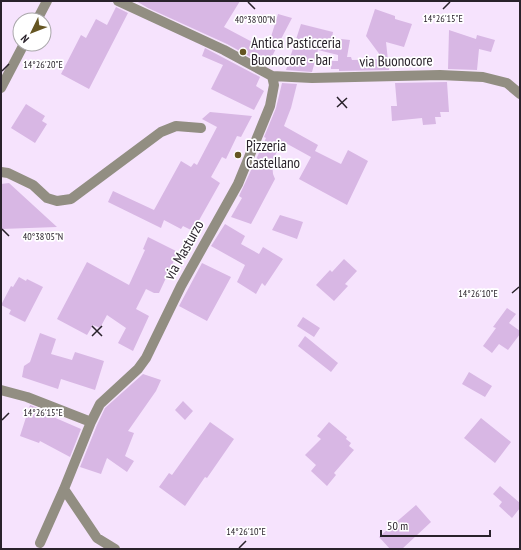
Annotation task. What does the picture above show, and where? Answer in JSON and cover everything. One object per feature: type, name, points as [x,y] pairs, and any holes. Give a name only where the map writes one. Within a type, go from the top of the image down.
[{"type":"street","points":[[41,12],[47,1]]},
{"type":"street","name":"via Buonocore","points":[[118,1],[224,50],[272,76],[312,78],[440,75],[483,77],[507,83],[520,94]]},
{"type":"street","points":[[1,88],[20,52]]},
{"type":"street","name":"via Masturzo","points":[[40,544],[100,404],[138,369],[146,358],[181,286],[238,184],[270,106],[274,85],[272,76]]},
{"type":"street","points":[[1,172],[8,173],[33,185],[47,198],[57,201],[71,199],[161,132],[176,126],[201,128]]},
{"type":"street","points":[[1,390],[27,397],[91,422]]},
{"type":"street","points":[[64,489],[98,538],[115,549]]},
{"type":"building","points":[[136,1],[240,1],[224,27],[267,50],[278,14],[292,18],[267,66],[227,44],[148,8]]},
{"type":"building","points":[[116,7],[128,13],[89,89],[61,74],[81,35],[86,38],[96,19],[107,25]]},
{"type":"building","points":[[375,9],[395,16],[395,19],[412,24],[404,47],[386,42],[389,70],[339,71],[339,69],[331,69],[331,61],[338,61],[338,55],[318,50],[312,72],[286,70],[301,24],[333,32],[332,38],[350,40],[347,57],[351,57],[352,60],[383,59],[366,36]]},
{"type":"building","points":[[449,30],[476,39],[477,35],[495,40],[491,52],[479,49],[477,70],[448,69]]},
{"type":"building","points":[[205,48],[260,77],[256,86],[264,91],[254,110],[211,89],[223,65],[202,56]]},
{"type":"building","points":[[447,82],[449,112],[440,112],[441,117],[435,117],[436,124],[423,125],[422,118],[392,121],[391,106],[397,106],[395,83]]},
{"type":"building","points":[[282,83],[297,84],[291,108],[284,126],[318,145],[315,151],[341,164],[348,150],[368,161],[347,205],[299,179],[311,157],[282,141],[272,162],[275,179],[251,224],[231,217],[242,198],[239,196],[266,138],[264,137],[276,108]]},
{"type":"building","points":[[26,104],[45,116],[42,121],[47,124],[35,143],[11,128]]},
{"type":"building","points":[[210,112],[252,116],[241,137],[237,136],[226,159],[222,157],[211,177],[220,183],[193,231],[183,226],[181,229],[164,220],[161,228],[108,202],[113,191],[154,210],[181,161],[191,167],[194,163],[197,165],[217,127],[202,119]]},
{"type":"building","points":[[9,183],[57,227],[1,229],[1,184]]},
{"type":"building","points":[[280,215],[303,222],[297,239],[272,230]]},
{"type":"building","points":[[225,224],[245,236],[241,244],[259,254],[263,247],[283,259],[265,286],[262,283],[256,294],[237,282],[245,265],[211,246]]},
{"type":"building","points":[[148,237],[178,252],[159,293],[154,293],[146,289],[136,309],[149,316],[133,351],[118,343],[126,328],[107,315],[100,328],[93,325],[87,335],[57,319],[87,262],[129,285],[145,250],[143,249]]},
{"type":"building","points":[[344,259],[357,271],[345,284],[348,286],[334,301],[316,285],[330,270],[332,272]]},
{"type":"building","points":[[202,263],[231,277],[207,321],[179,306]]},
{"type":"building","points":[[19,277],[26,281],[27,279],[43,287],[25,322],[9,314],[11,310],[1,305],[11,286],[13,287]]},
{"type":"building","points":[[507,308],[516,314],[509,323],[520,331],[520,334],[508,350],[499,344],[492,353],[483,346],[496,328],[493,327]]},
{"type":"building","points":[[303,317],[320,328],[314,337],[297,326]]},
{"type":"building","points":[[40,333],[56,339],[51,354],[72,360],[75,352],[104,361],[95,390],[61,379],[58,389],[22,377],[24,366],[30,362]]},
{"type":"building","points":[[305,336],[338,363],[331,372],[298,346]]},
{"type":"building","points":[[469,372],[492,386],[485,397],[462,384]]},
{"type":"building","points":[[143,374],[161,380],[156,391],[128,431],[134,433],[125,456],[134,461],[127,472],[107,458],[101,474],[80,467],[105,408]]},
{"type":"building","points":[[183,401],[193,411],[185,420],[175,410]]},
{"type":"building","points":[[30,405],[52,414],[51,416],[81,429],[70,457],[40,441],[39,443],[20,436]]},
{"type":"building","points":[[481,418],[511,442],[495,463],[464,438]]},
{"type":"building","points":[[210,422],[234,439],[207,478],[205,477],[185,506],[159,487],[169,473],[172,475]]},
{"type":"building","points":[[329,422],[347,437],[346,439],[351,443],[349,446],[354,450],[334,473],[336,475],[327,486],[311,471],[316,465],[305,455],[321,439],[317,436]]},
{"type":"building","points":[[500,486],[520,503],[520,508],[512,518],[499,506],[502,502],[493,494]]},
{"type":"building","points":[[416,505],[431,522],[402,549],[390,549],[379,537]]},
{"type":"place","name":"Antica Pasticceria Buonocore - bar","points":[[243,52]]},
{"type":"place","name":"Pizzeria Castellano","points":[[238,155]]}]
